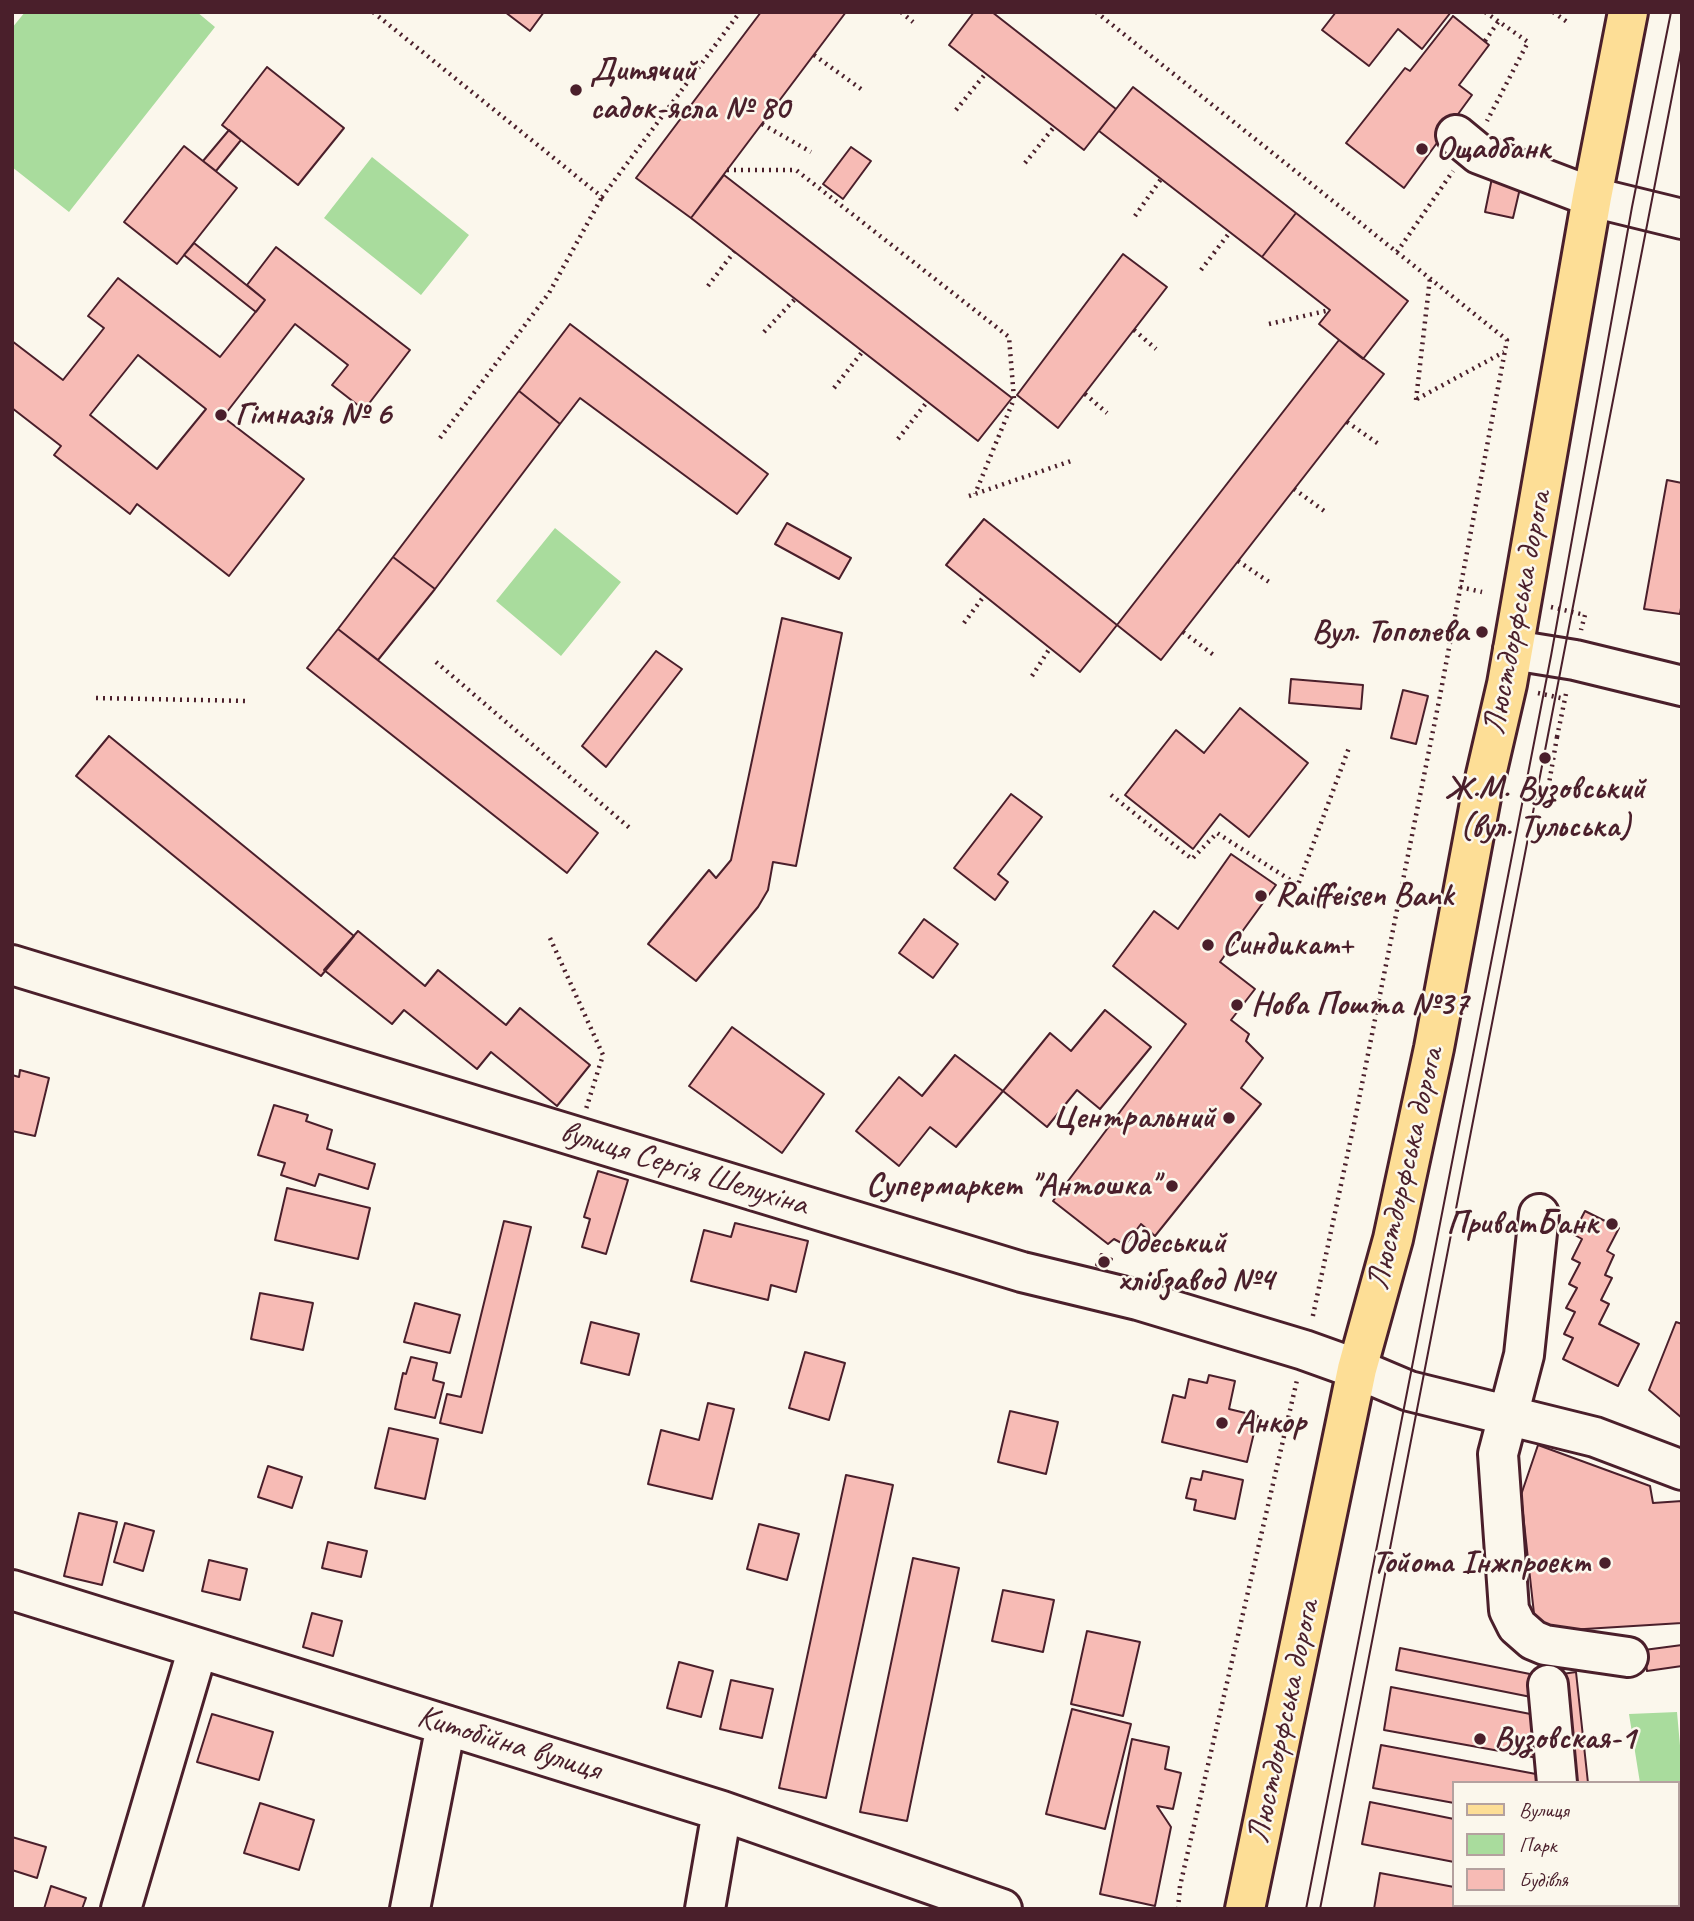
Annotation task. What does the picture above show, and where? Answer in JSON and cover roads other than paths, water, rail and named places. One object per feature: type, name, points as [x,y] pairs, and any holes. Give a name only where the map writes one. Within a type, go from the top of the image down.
[{"type":"main road","name":"Люстдорфська дорога","points":[[1245,1909],[1357,1369],[1393,1238],[1433,1048],[1482,792],[1513,650],[1592,197],[1628,12]]},
{"type":"street","points":[[1474,129],[1479,154],[1592,197],[1682,219]]},
{"type":"street","points":[[1513,650],[1575,660],[1682,686]]},
{"type":"street","name":"вулиця Сергія Шелухіна","points":[[12,965],[1022,1272],[1138,1300],[1304,1350],[1409,1391],[1595,1437],[1682,1470]]},
{"type":"street","points":[[1539,1214],[1524,1355],[1498,1454],[1509,1610],[1517,1626],[1533,1640],[1545,1645],[1628,1657]]},
{"type":"street","name":"Китобійна вулиця","points":[[12,1590],[722,1811],[1002,1909]]},
{"type":"street","points":[[121,1909],[198,1648]]},
{"type":"street","points":[[1548,1685],[1557,1781]]},
{"type":"street","points":[[410,1909],[446,1725]]},
{"type":"street","points":[[705,1909],[722,1811]]},
{"type":"tram line","points":[[1306,1909],[1551,656],[1632,207],[1671,12]]},
{"type":"tram line","points":[[1320,1909],[1682,45]]},
{"type":"place","name":"Дитячий садок-ясла № 80","points":[[576,90]]},
{"type":"place","name":"Ощадбанк","points":[[1422,149]]},
{"type":"place","name":"Гімназія № 6","points":[[221,415]]},
{"type":"place","name":"Вул. Тополева","points":[[1482,632]]},
{"type":"place","name":"Ж.М. Вузовський (вул. Тульська)","points":[[1545,758]]},
{"type":"place","name":"Raiffeisen Bank","points":[[1261,896]]},
{"type":"place","name":"Синдикат+","points":[[1208,945]]},
{"type":"place","name":"Нова Пошта №37","points":[[1237,1005]]},
{"type":"place","name":"Центральний","points":[[1229,1118]]},
{"type":"place","name":"Супермаркет \"Антошка\"","points":[[1172,1186]]},
{"type":"place","name":"ПриватБанк","points":[[1612,1224]]},
{"type":"place","name":"Одеський хлібзавод №4","points":[[1104,1262]]},
{"type":"place","name":"Анкор","points":[[1222,1423]]},
{"type":"place","name":"Тойота Інжпроект","points":[[1605,1563]]},
{"type":"place","name":"Вузовская-1","points":[[1480,1739]]}]
